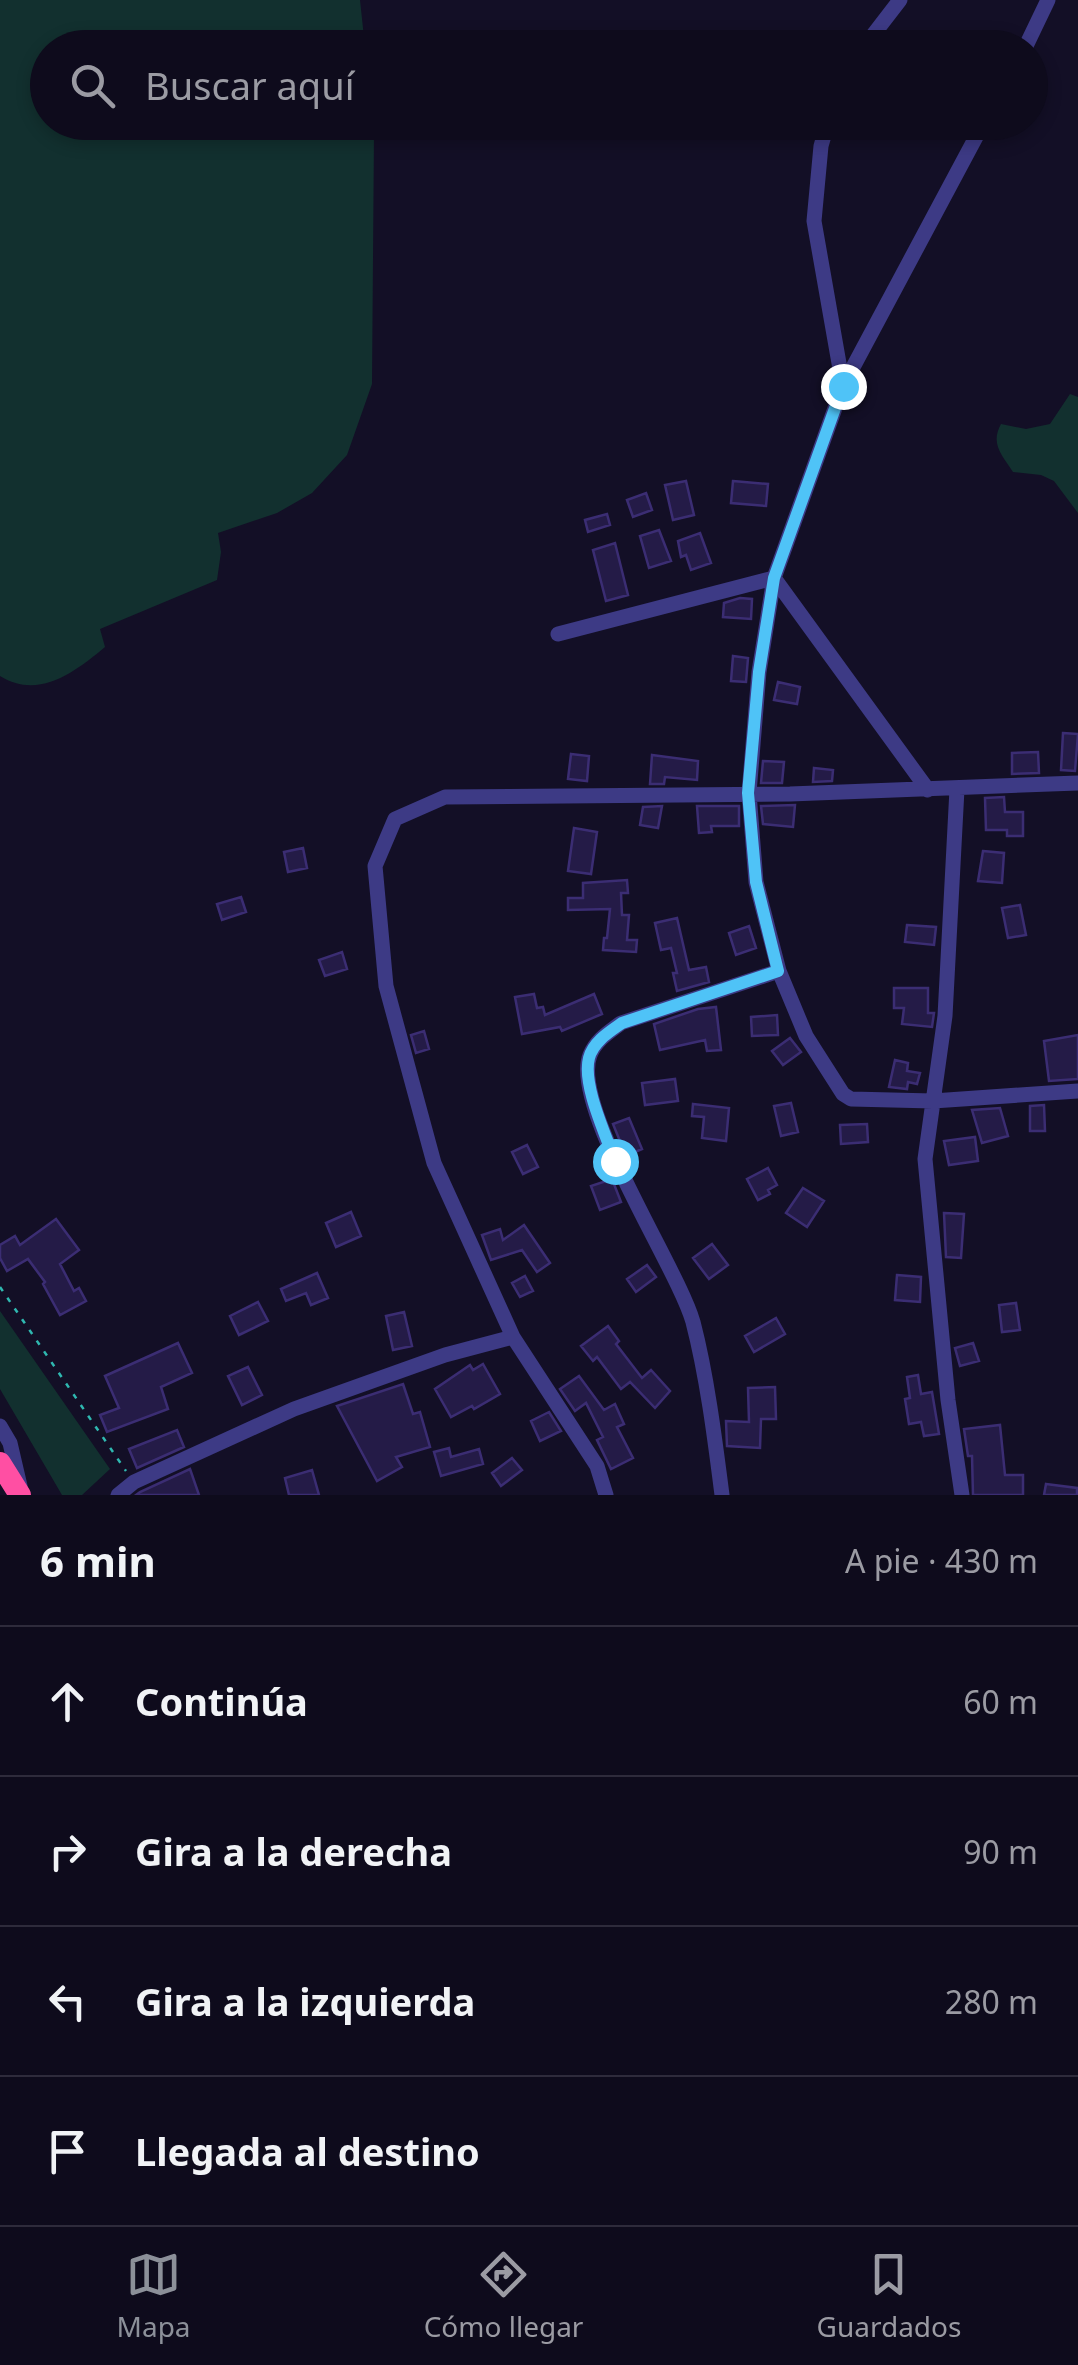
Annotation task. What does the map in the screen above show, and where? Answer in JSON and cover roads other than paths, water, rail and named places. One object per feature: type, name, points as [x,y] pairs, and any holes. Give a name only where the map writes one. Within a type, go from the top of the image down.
[{"type":"highway","points":[[0,1463],[21,1495]]},
{"type":"street","points":[[877,30],[900,0]]},
{"type":"street","points":[[1033,30],[1048,0]]},
{"type":"street","points":[[823,140],[814,221],[843,386]]},
{"type":"street","points":[[974,140],[843,386],[774,578],[759,672],[748,793],[756,882],[778,971],[806,1036],[843,1094],[861,1101],[933,1101],[1078,1091]]},
{"type":"street","points":[[558,634],[774,578]]},
{"type":"street","points":[[774,578],[928,790]]},
{"type":"street","points":[[606,1495],[597,1466],[513,1336],[434,1163],[386,986],[374,866],[395,819],[445,797],[1078,784]]},
{"type":"street","points":[[957,789],[945,1016],[925,1159],[948,1400],[962,1495]]},
{"type":"street","points":[[722,1495],[692,1320],[615,1161],[590,1086],[589,1058],[600,1038],[622,1023],[778,971]]},
{"type":"street","points":[[118,1495],[134,1482],[294,1409],[445,1355],[513,1336]]},
{"type":"street","points":[[0,1426],[10,1443],[21,1495]]}]
